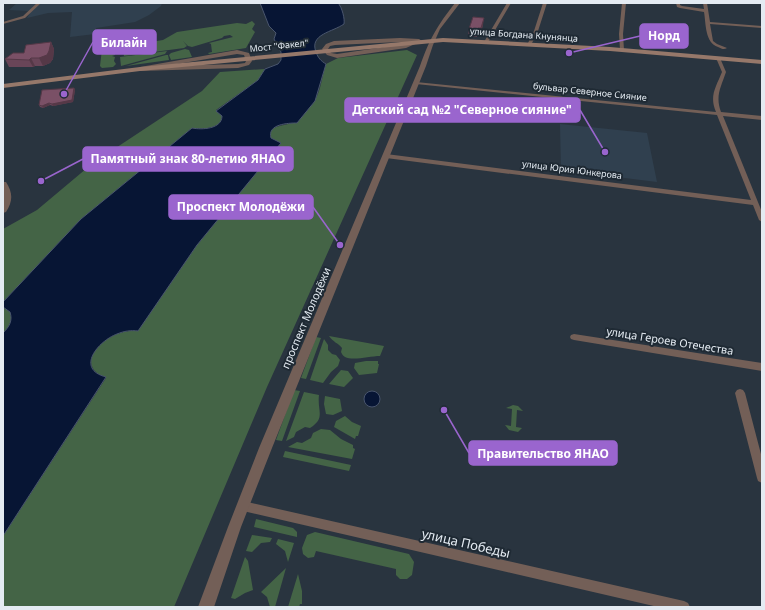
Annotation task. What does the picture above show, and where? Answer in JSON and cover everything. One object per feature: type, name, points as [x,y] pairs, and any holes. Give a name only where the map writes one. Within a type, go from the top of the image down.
[{"type":"main road","name":"улица Богдана Кнунянца","points":[[333,50],[432,40],[622,50],[762,62]]},
{"type":"main road","name":"Мост \"Факел\"","points":[[3,86],[140,69],[333,50]]},
{"type":"street","points":[[3,22],[21,18],[39,3]]},
{"type":"street","name":"проспект Молодёжи","points":[[206,607],[242,506],[416,83],[432,40],[458,3]]},
{"type":"street","points":[[486,42],[509,3]]},
{"type":"street","points":[[530,44],[545,3]]},
{"type":"street","points":[[622,50],[621,34],[624,3]]},
{"type":"street","points":[[678,3],[678,6],[681,7],[706,11]]},
{"type":"street","points":[[705,3],[711,41],[715,45],[725,48]]},
{"type":"street","points":[[708,23],[762,27]]},
{"type":"street","points":[[400,40],[419,41],[406,46],[337,56],[328,54],[325,49],[328,45],[334,43],[400,40]]},
{"type":"street","points":[[237,52],[246,53],[249,61],[245,65],[238,66],[140,69],[237,52]]},
{"type":"street","points":[[718,59],[724,72],[714,100],[762,220]]},
{"type":"street","name":"бульвар Северное Сияние","points":[[416,83],[762,118]]},
{"type":"street","name":"улица Юрия Юнкерова","points":[[386,156],[755,203]]},
{"type":"street","points":[[3,184],[8,196],[7,205],[3,210]]},
{"type":"street","name":"улица Героев Отечества","points":[[574,337],[762,367]]},
{"type":"street","points":[[740,393],[762,478]]},
{"type":"street","name":"улица Победы","points":[[242,506],[684,607]]},
{"type":"shaded area","points":[[17,3],[162,3],[161,6],[149,15],[135,22],[96,28],[95,34],[70,37],[72,12],[48,13],[27,18],[31,11],[9,10]]},
{"type":"shaded area","points":[[560,124],[647,133],[657,182],[561,170]]},
{"type":"green space","points":[[252,21],[255,24],[252,29],[255,32],[246,48],[208,53],[212,52],[211,44],[209,43],[233,37],[230,35],[192,47],[188,46],[183,41],[187,46],[184,48],[124,56],[120,47],[123,47],[123,44],[120,44],[120,40],[135,39],[133,41],[151,42],[163,40],[177,32],[237,23],[246,24]]},
{"type":"green space","points":[[113,44],[116,48],[115,55],[112,56],[115,57],[114,61],[116,64],[113,67],[102,68],[100,66],[102,49],[96,48],[96,46]]},
{"type":"green space","points":[[185,49],[189,50],[192,57],[171,60],[169,55],[171,53]]},
{"type":"green space","points":[[407,50],[417,55],[267,387],[174,607],[3,607],[3,536],[106,378],[97,373],[93,368],[91,361],[97,349],[102,343],[117,334],[138,330],[197,245],[280,143],[271,138],[270,133],[272,130],[293,122],[314,102],[319,92],[326,64],[338,58]]},
{"type":"green space","points":[[167,51],[165,54],[121,66],[120,57]]},
{"type":"green space","points":[[168,55],[169,60],[126,66]]},
{"type":"green space","points":[[265,69],[258,80],[216,110],[222,116],[219,124],[206,128],[192,128],[81,219],[3,302],[3,229],[37,210],[93,163],[202,91],[220,72]]},
{"type":"green space","points":[[3,307],[10,312],[11,321],[3,333]]},
{"type":"green space","points":[[329,336],[384,346],[380,356],[348,358],[343,356],[341,352],[342,348]]},
{"type":"green space","points":[[316,337],[321,338],[306,379],[301,378]]},
{"type":"green space","points":[[324,339],[328,345],[328,350],[332,354],[336,355],[340,360],[338,366],[331,372],[323,383],[310,380]]},
{"type":"green space","points":[[378,361],[379,364],[377,373],[359,375],[354,368],[355,363]]},
{"type":"green space","points":[[341,370],[348,371],[353,378],[344,387],[329,384]]},
{"type":"green space","points":[[294,390],[300,391],[282,441],[276,440]]},
{"type":"green space","points":[[304,392],[319,395],[320,414],[318,421],[310,428],[305,427],[296,432],[294,437],[286,441]]},
{"type":"green space","points":[[325,396],[340,399],[342,411],[333,415],[326,414],[324,404]]},
{"type":"green space","points":[[513,405],[518,406],[523,411],[517,410],[516,427],[522,428],[518,432],[509,430],[505,425],[511,426],[512,409],[506,408]]},
{"type":"green space","points":[[345,416],[352,422],[361,426],[358,436],[356,436],[355,439],[334,427],[336,421]]},
{"type":"green space","points":[[321,429],[330,430],[341,439],[353,445],[353,448],[355,449],[352,459],[288,447],[297,442],[302,443],[311,438],[313,433]]},
{"type":"green space","points":[[285,451],[351,465],[349,471],[283,457]]},
{"type":"green space","points":[[256,519],[293,528],[297,532],[297,537],[254,527]]},
{"type":"green space","points":[[315,532],[409,554],[414,562],[412,575],[407,579],[400,579],[396,575],[396,569],[316,551],[314,557],[308,558],[303,554],[302,548],[307,535]]},
{"type":"green space","points":[[252,535],[272,538],[270,542],[261,543],[252,552],[246,551]]},
{"type":"green space","points":[[278,539],[294,543],[288,562],[285,551],[276,544]]},
{"type":"green space","points":[[245,557],[248,561],[253,590],[235,599],[231,598]]},
{"type":"green space","points":[[286,568],[275,607],[270,607],[267,597],[261,592]]},
{"type":"green space","points":[[298,574],[302,591],[302,604],[300,604],[299,607],[288,607]]},
{"type":"water","points":[[260,3],[338,3],[343,13],[344,24],[323,34],[316,41],[315,46],[317,54],[326,64],[315,101],[297,123],[279,125],[272,130],[271,138],[281,143],[197,245],[138,331],[128,331],[117,334],[97,349],[91,362],[92,368],[97,373],[106,377],[3,536],[3,333],[9,326],[11,318],[10,312],[3,307],[3,302],[81,219],[192,128],[206,129],[219,124],[222,116],[216,111],[258,80],[265,69],[278,64],[281,60],[281,52],[274,39],[276,33],[269,26]]},
{"type":"water","points":[[372,391],[378,393],[380,399],[378,405],[372,407],[366,405],[364,399],[366,393]]},
{"type":"building","points":[[473,17],[484,18],[481,28],[469,29]]},
{"type":"building","points":[[51,42],[47,55],[39,58],[31,58],[29,60],[5,59],[13,53],[24,53],[26,45]]},
{"type":"building","points":[[74,88],[72,100],[52,104],[49,103],[42,106],[39,105],[42,90]]},
{"type":"place","name":"Норд","points":[[569,53]]},
{"type":"place","name":"Билайн","points":[[64,94]]},
{"type":"place","name":"Детский сад №2 \"Северное сияние\"","points":[[605,152]]},
{"type":"place","name":"Памятный знак 80-летию ЯНАО","points":[[41,181]]},
{"type":"place","name":"Проспект Молодёжи","points":[[340,245]]},
{"type":"place","name":"Правительство ЯНАО","points":[[444,410]]}]
